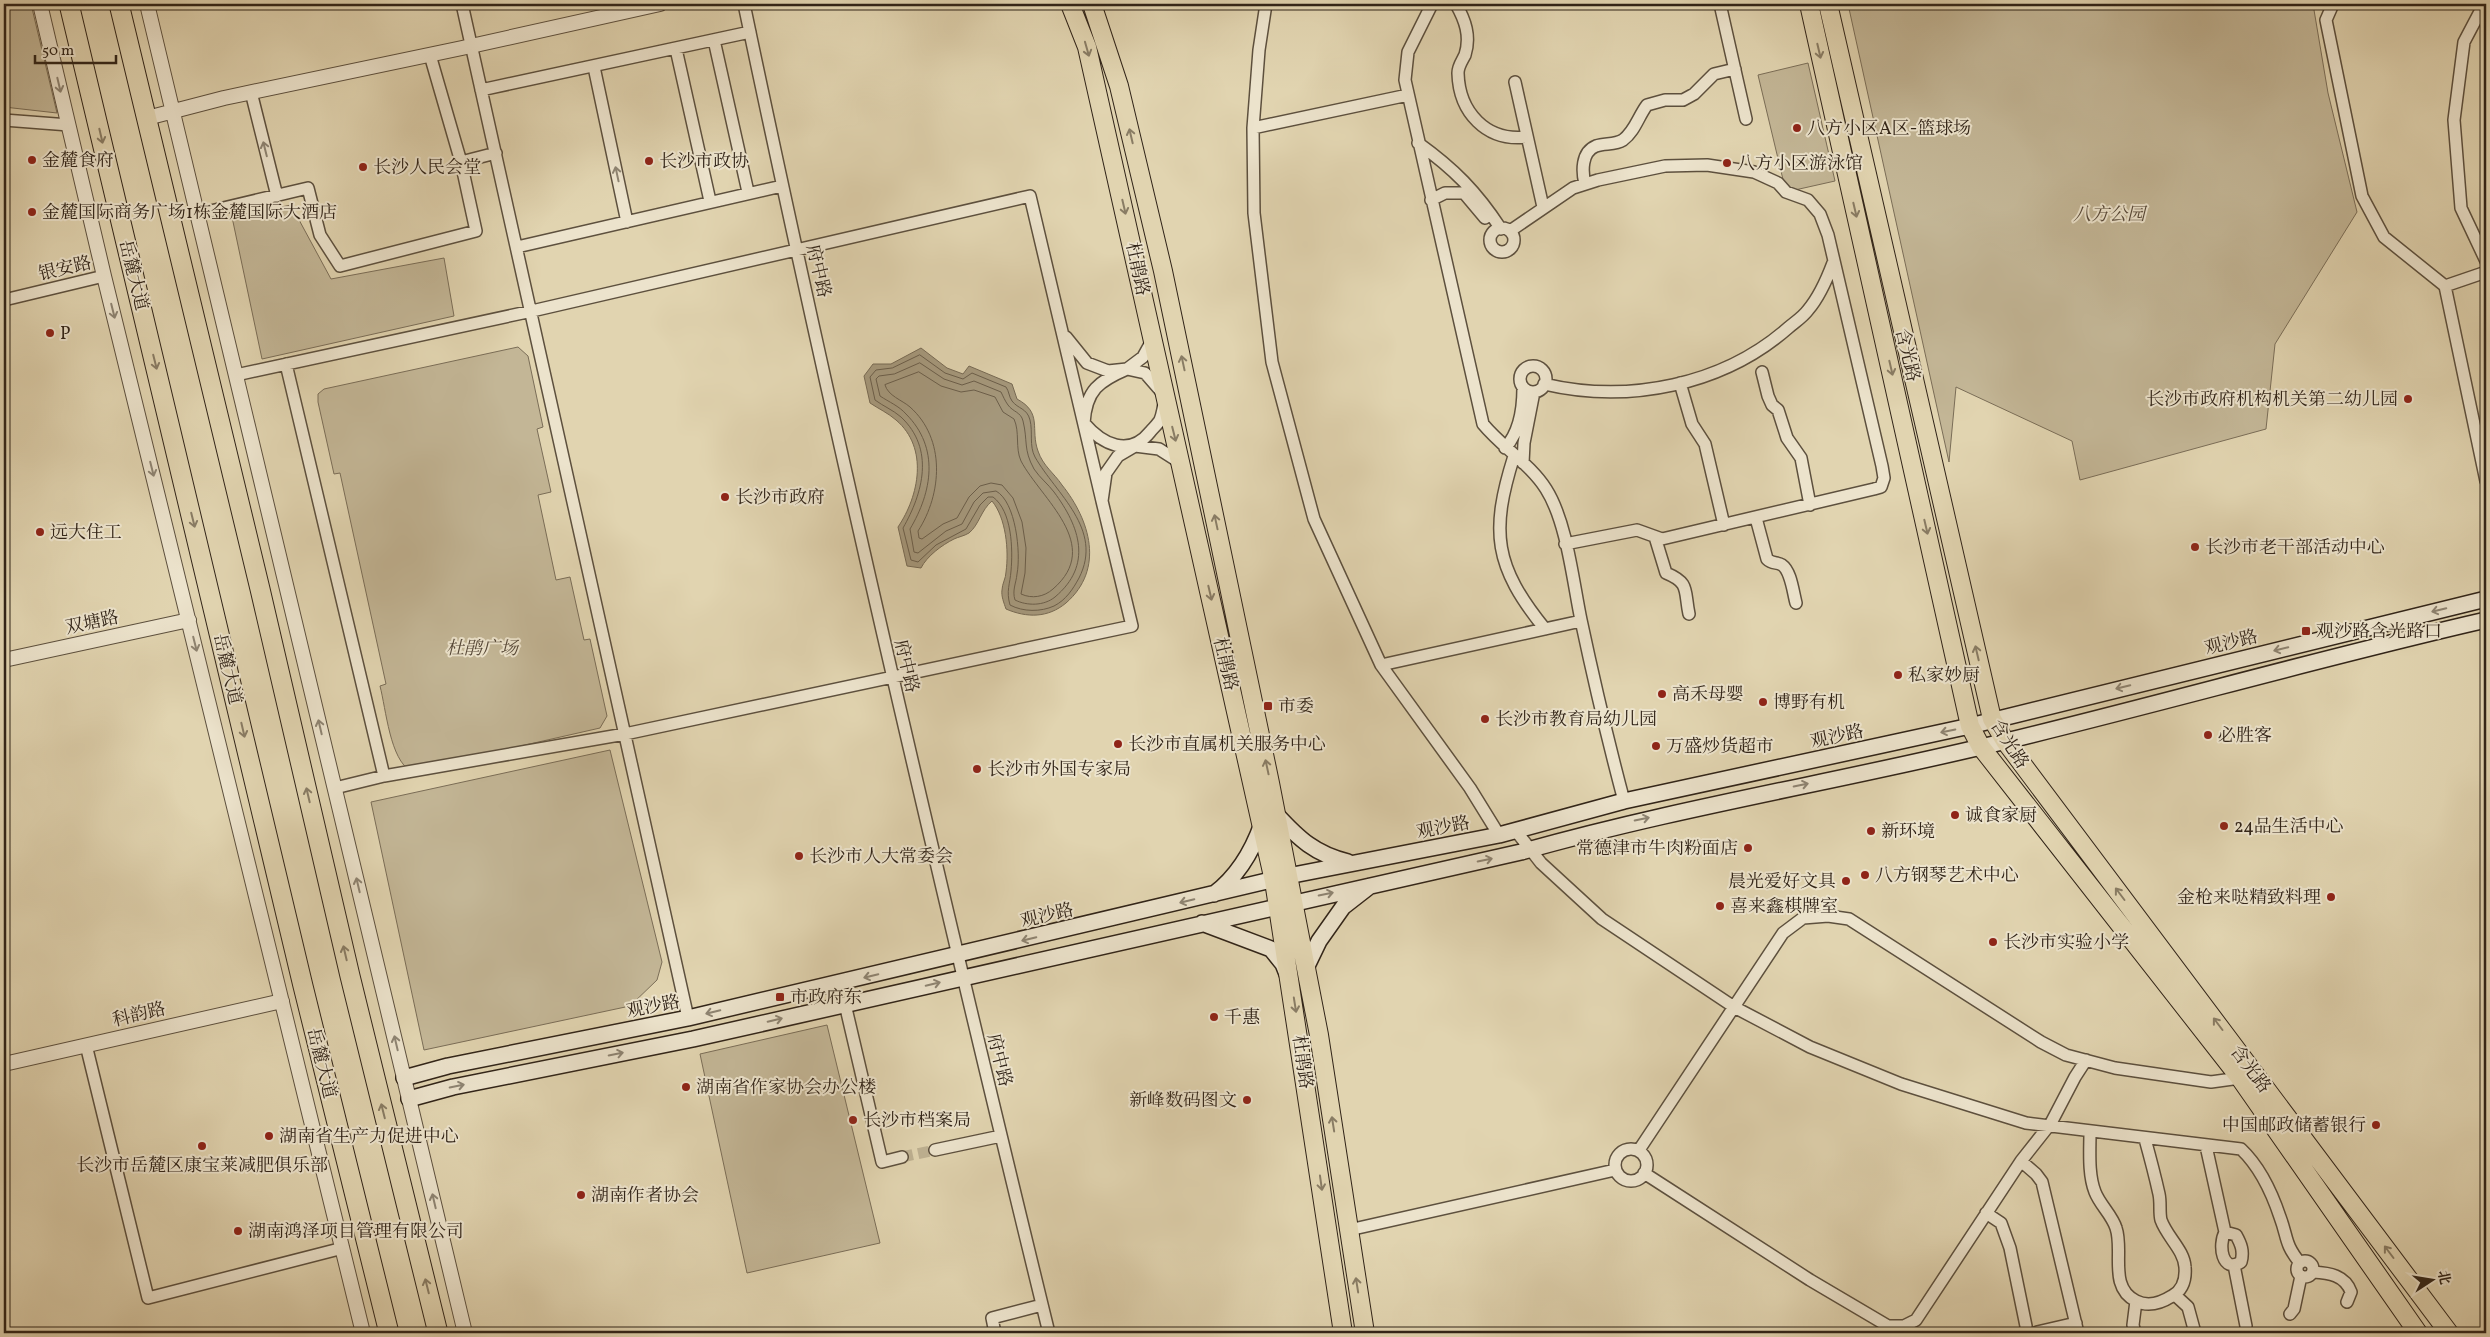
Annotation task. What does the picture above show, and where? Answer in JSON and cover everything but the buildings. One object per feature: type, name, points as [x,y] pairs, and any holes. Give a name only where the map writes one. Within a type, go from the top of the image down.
[{"type":"highway","name":"岳麓大道","points":[[69,4],[303,986],[389,1333]]},
{"type":"highway","points":[[119,4],[260,589],[350,976],[438,1333]]},
{"type":"main road","name":"杜鹃路","points":[[1070,4],[1088,47],[1262,824],[1281,878]]},
{"type":"main road","name":"杜鹃路","points":[[1092,4],[1119,86],[1163,271],[1276,814],[1281,878],[1286,903],[1306,968],[1319,1035],[1365,1333]]},
{"type":"main road","name":"含光路","points":[[1808,4],[1970,726],[1981,747],[2240,1078],[2418,1333]]},
{"type":"main road","name":"含光路","points":[[1828,4],[1992,720],[2005,741],[2449,1333]]},
{"type":"main road","name":"观沙路","points":[[404,1078],[448,1066],[688,1018],[1212,896],[1281,878],[1499,835],[1624,801],[1970,726],[2486,598]]},
{"type":"main road","points":[[409,1098],[453,1087],[693,1039],[1530,849],[1629,822],[1981,747],[2365,648],[2486,620]]},
{"type":"main road","points":[[1276,814],[1298,838],[1327,857],[1354,863]]},
{"type":"main road","points":[[1212,896],[1240,868],[1255,844],[1262,824]]},
{"type":"main road","points":[[1306,968],[1319,941],[1343,907],[1373,884]]},
{"type":"main road","name":"杜鹃路","points":[[1286,903],[1291,982],[1343,1333]]},
{"type":"main road","points":[[1202,922],[1271,949],[1283,964],[1291,982]]},
{"type":"street","points":[[40,4],[104,276],[363,1333]]},
{"type":"street","points":[[147,4],[465,1333]]},
{"type":"street","points":[[462,4],[532,311],[688,1018]]},
{"type":"street","points":[[147,118],[252,92],[660,4]]},
{"type":"street","name":"府中路","points":[[744,4],[796,250],[892,676],[962,977],[1049,1333]]},
{"type":"street","points":[[1266,4],[1259,50],[1253,128],[1254,213],[1272,362],[1314,519],[1381,665],[1470,788],[1499,835]]},
{"type":"street","points":[[1432,4],[1408,52],[1405,80],[1483,424],[1546,489],[1562,528],[1598,699],[1624,801]]},
{"type":"street","points":[[1456,4],[1465,19],[1468,35],[1465,53],[1458,70],[1464,103],[1482,126],[1499,136],[1527,137]]},
{"type":"street","points":[[1720,4],[1746,119]]},
{"type":"street","points":[[2333,4],[2326,20],[2362,196],[2384,237],[2445,286],[2486,481]]},
{"type":"street","points":[[2484,4],[2464,42],[2454,120],[2461,208],[2486,261]]},
{"type":"street","points":[[481,90],[750,32]]},
{"type":"street","points":[[714,40],[748,192]]},
{"type":"street","points":[[676,49],[710,201]]},
{"type":"street","points":[[198,214],[308,188],[320,235],[340,266],[476,231],[462,162],[430,55]]},
{"type":"street","points":[[594,67],[627,222]]},
{"type":"street","points":[[1585,184],[1582,171],[1586,155],[1595,147],[1621,142],[1632,131],[1647,105],[1665,100],[1683,100],[1694,94],[1714,74],[1735,69]]},
{"type":"street","points":[[1514,82],[1543,207]]},
{"type":"street","points":[[252,92],[277,196]]},
{"type":"street","points":[[1253,128],[1408,95]]},
{"type":"street","points":[[4,120],[68,125]]},
{"type":"street","points":[[1418,143],[1455,172],[1479,197],[1502,230]]},
{"type":"street","points":[[462,162],[496,153]]},
{"type":"street","points":[[1502,230],[1574,188],[1665,166],[1707,165],[1754,172],[1778,183],[1786,192],[1808,200],[1820,214],[1828,235],[1884,478],[1881,487],[1874,489],[1662,539],[1637,530],[1565,544]]},
{"type":"street","points":[[516,247],[748,192],[782,186]]},
{"type":"street","points":[[1431,200],[1445,193],[1464,193],[1481,212],[1502,230]]},
{"type":"street","points":[[236,375],[532,311],[1030,196],[1132,626],[625,734],[384,776],[335,788]]},
{"type":"street","points":[[1544,384],[1571,390],[1607,392],[1647,390],[1680,383],[1723,370],[1766,347],[1808,310],[1825,283],[1833,262]]},
{"type":"street","points":[[2445,286],[2486,272]]},
{"type":"street","name":"银安路","points":[[4,300],[104,276]]},
{"type":"street","points":[[1061,330],[1087,363],[1108,371],[1127,369],[1145,373],[1165,396],[1160,420],[1147,436],[1118,456],[1106,473],[1102,501]]},
{"type":"street","points":[[1084,423],[1085,406],[1094,389],[1107,378],[1127,369],[1143,357],[1153,339]]},
{"type":"street","points":[[286,364],[384,776]]},
{"type":"street","points":[[1532,366],[1539,368],[1544,373],[1544,384],[1543,387],[1529,390],[1520,382],[1520,374],[1525,368],[1532,366]]},
{"type":"street","points":[[1762,372],[1772,405],[1778,410],[1787,438],[1801,458],[1810,505]]},
{"type":"street","points":[[1680,383],[1692,424],[1705,444],[1724,525]]},
{"type":"street","points":[[1529,390],[1523,402],[1516,430],[1514,456],[1503,494],[1499,530],[1503,555],[1516,591],[1545,629]]},
{"type":"street","points":[[1514,456],[1524,442],[1529,390]]},
{"type":"street","points":[[1084,423],[1104,441],[1124,446],[1159,449],[1182,464]]},
{"type":"street","points":[[1756,518],[1767,559],[1771,563],[1780,564],[1787,569],[1796,603]]},
{"type":"street","points":[[1655,537],[1666,573],[1679,578],[1683,583],[1689,614]]},
{"type":"street","name":"双塘路","points":[[4,660],[189,620]]},
{"type":"street","points":[[1381,665],[1581,621]]},
{"type":"street","points":[[1516,831],[1541,863],[1602,919],[1734,1007],[1810,1047],[1901,1084],[2026,1123],[2145,1139],[2241,1149],[2250,1158],[2275,1201],[2286,1244],[2300,1263]]},
{"type":"street","points":[[1639,1150],[1783,933],[1803,918],[1828,916],[1849,918],[2041,1042],[2066,1055],[2115,1068],[2210,1082],[2240,1078]]},
{"type":"street","name":"科韵路","points":[[4,1064],[282,1000]]},
{"type":"street","points":[[845,1004],[882,1162],[902,1157]]},
{"type":"street","points":[[86,1045],[148,1298],[343,1248]]},
{"type":"street","points":[[1644,1173],[1810,1280],[1893,1330],[1904,1326],[1911,1328],[2020,1161],[2048,1127],[2086,1060]]},
{"type":"street","points":[[2090,1132],[2090,1160],[2095,1192],[2116,1227],[2119,1240],[2118,1272],[2122,1285],[2130,1298],[2141,1303],[2158,1303],[2175,1295],[2185,1282],[2185,1266],[2183,1256],[2167,1234],[2161,1218],[2160,1197],[2145,1139]]},
{"type":"street","points":[[935,1150],[1001,1136]]},
{"type":"street","points":[[2206,1146],[2226,1232],[2221,1240],[2221,1249],[2224,1260],[2234,1265],[2241,1262],[2243,1253],[2236,1235],[2226,1232]]},
{"type":"street","points":[[1628,1148],[1639,1150],[1646,1158],[1647,1168],[1642,1177],[1633,1182],[1623,1180],[1615,1170],[1614,1162],[1619,1153],[1628,1148]]},
{"type":"street","points":[[1986,1213],[2001,1223],[2010,1248],[2024,1330],[2031,1326],[2037,1333],[2077,1328],[2042,1182],[2036,1174],[2020,1161]]},
{"type":"street","points":[[1349,1230],[1615,1170]]},
{"type":"street","points":[[2300,1263],[2310,1262],[2313,1272]]},
{"type":"street","points":[[2290,1314],[2294,1309],[2301,1276],[2297,1267],[2300,1263]]},
{"type":"street","points":[[2234,1265],[2246,1326]]},
{"type":"street","points":[[2301,1276],[2311,1276],[2313,1272]]},
{"type":"street","points":[[2313,1272],[2330,1273],[2347,1283],[2350,1292],[2347,1302]]},
{"type":"street","points":[[2175,1295],[2188,1307],[2194,1329]]},
{"type":"street","points":[[2135,1333],[2133,1325],[2136,1301]]},
{"type":"street","points":[[995,1333],[992,1318],[1042,1305]]},
{"type":"green space","points":[[4,4],[31,4],[57,113],[4,107]]},
{"type":"green space","name":"八方公园","points":[[1848,4],[2317,4],[2314,10],[2328,93],[2357,212],[2275,344],[2266,429],[2080,480],[2072,441],[1956,387],[1949,462]]},
{"type":"green space","name":"八方小区A区-篮球场","points":[[1808,63],[1835,181],[1786,192],[1758,75]]},
{"type":"green space","points":[[291,205],[331,279],[444,258],[454,316],[262,359],[232,217]]},
{"type":"green space","name":"杜鹃广场","points":[[518,347],[528,356],[543,427],[537,429],[551,492],[538,495],[556,580],[570,577],[584,640],[590,639],[607,716],[600,728],[411,771],[398,756],[390,733],[380,686],[386,684],[340,473],[334,474],[318,402],[318,394],[324,389]]},
{"type":"green space","points":[[610,750],[662,962],[657,980],[630,1006],[424,1050],[371,802]]},
{"type":"green space","points":[[827,1025],[880,1243],[747,1273],[700,1054]]},
{"type":"water","points":[[921,348],[947,368],[963,374],[969,366],[1012,384],[1017,399],[1025,404],[1033,416],[1036,443],[1040,456],[1080,513],[1089,544],[1089,560],[1086,575],[1078,590],[1066,603],[1052,612],[1029,615],[1006,609],[1002,592],[1006,574],[1007,544],[1001,516],[992,501],[969,533],[954,539],[940,548],[927,559],[921,568],[907,566],[898,527],[911,501],[915,487],[917,458],[913,444],[906,431],[896,420],[870,403],[864,376],[873,364],[891,364]]},
{"type":"tunnel","points":[[902,1157],[935,1150]]},
{"type":"place","name":"八方小区A区-篮球场","points":[[1797,128]]},
{"type":"place","name":"金麓食府","points":[[32,160]]},
{"type":"place","name":"长沙市政协","points":[[649,161]]},
{"type":"place","name":"八方小区游泳馆","points":[[1727,163]]},
{"type":"place","name":"长沙人民会堂","points":[[363,167]]},
{"type":"place","name":"金麓国际商务广场1栋金麓国际大酒店","points":[[32,212]]},
{"type":"place","name":"P","points":[[50,333]]},
{"type":"place","name":"长沙市政府机构机关第二幼儿园","points":[[2408,399]]},
{"type":"place","name":"长沙市政府","points":[[725,497]]},
{"type":"place","name":"远大住工","points":[[40,532]]},
{"type":"place","name":"长沙市老干部活动中心","points":[[2195,547]]},
{"type":"place","name":"观沙路含光路口","points":[[2306,631]]},
{"type":"place","name":"私家妙厨","points":[[1898,675]]},
{"type":"place","name":"高禾母婴","points":[[1662,694]]},
{"type":"place","name":"博野有机","points":[[1763,702]]},
{"type":"place","name":"市委","points":[[1268,706]]},
{"type":"place","name":"长沙市教育局幼儿园","points":[[1485,719]]},
{"type":"place","name":"必胜客","points":[[2208,735]]},
{"type":"place","name":"长沙市直属机关服务中心","points":[[1118,744]]},
{"type":"place","name":"万盛炒货超市","points":[[1656,746]]},
{"type":"place","name":"长沙市外国专家局","points":[[977,769]]},
{"type":"place","name":"诚食家厨","points":[[1955,815]]},
{"type":"place","name":"24品生活中心","points":[[2224,826]]},
{"type":"place","name":"新环境","points":[[1871,831]]},
{"type":"place","name":"常德津市牛肉粉面店","points":[[1748,848]]},
{"type":"place","name":"长沙市人大常委会","points":[[799,856]]},
{"type":"place","name":"八方钢琴艺术中心","points":[[1865,875]]},
{"type":"place","name":"晨光爱好文具","points":[[1846,881]]},
{"type":"place","name":"金枪来哒精致料理","points":[[2331,897]]},
{"type":"place","name":"喜来鑫棋牌室","points":[[1720,906]]},
{"type":"place","name":"长沙市实验小学","points":[[1993,942]]},
{"type":"place","name":"市政府东","points":[[780,997]]},
{"type":"place","name":"千惠","points":[[1214,1017]]},
{"type":"place","name":"湖南省作家协会办公楼","points":[[686,1087]]},
{"type":"place","name":"新峰数码图文","points":[[1247,1100]]},
{"type":"place","name":"长沙市档案局","points":[[853,1120]]},
{"type":"place","name":"中国邮政储蓄银行","points":[[2376,1125]]},
{"type":"place","name":"湖南省生产力促进中心","points":[[269,1136]]},
{"type":"place","name":"长沙市岳麓区康宝莱减肥俱乐部","points":[[202,1146]]},
{"type":"place","name":"湖南作者协会","points":[[581,1195]]},
{"type":"place","name":"湖南鸿泽项目管理有限公司","points":[[238,1231]]}]
